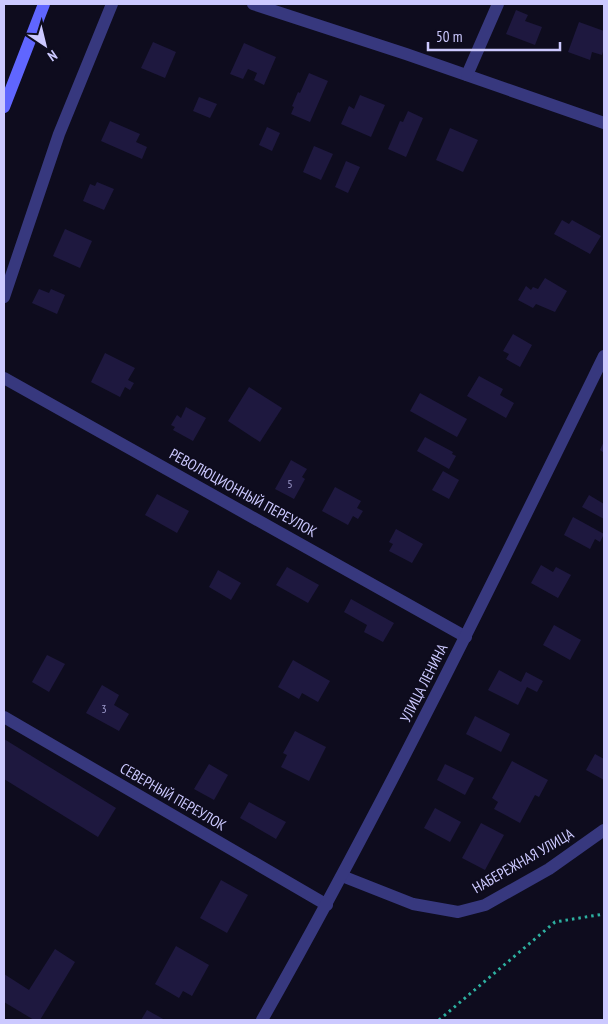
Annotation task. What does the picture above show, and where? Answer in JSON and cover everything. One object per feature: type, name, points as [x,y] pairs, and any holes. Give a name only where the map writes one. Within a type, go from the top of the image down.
[{"type":"main road","points":[[4,107],[44,4]]},
{"type":"street","points":[[4,298],[59,134],[112,4]]},
{"type":"street","points":[[253,4],[467,75],[604,124]]},
{"type":"street","points":[[467,75],[498,4]]},
{"type":"street","name":"УЛИЦА ЛЕНИНА","points":[[262,1020],[327,906],[466,637],[604,356]]},
{"type":"street","name":"РЕВОЛЮЦИОННЫЙ ПЕРЕУЛОК","points":[[4,378],[466,637]]},
{"type":"street","name":"СЕВЕРНЫЙ ПЕРЕУЛОК","points":[[4,717],[327,906]]},
{"type":"street","name":"НАБЕРЕЖНАЯ УЛИЦА","points":[[342,876],[413,904],[458,912],[485,905],[549,868],[604,830]]},
{"type":"path","points":[[439,1020],[555,922],[593,918],[604,914]]},
{"type":"building","points":[[516,10],[528,15],[525,21],[542,27],[535,45],[506,34]]},
{"type":"building","points":[[579,22],[604,31],[602,55],[592,52],[590,60],[568,52]]},
{"type":"building","points":[[153,42],[176,52],[165,78],[141,68]]},
{"type":"building","points":[[244,43],[276,57],[264,85],[254,80],[257,73],[248,69],[243,79],[230,74]]},
{"type":"building","points":[[309,73],[328,81],[310,122],[291,114],[298,92],[300,93]]},
{"type":"building","points":[[360,95],[385,105],[371,137],[341,124],[349,106],[354,109]]},
{"type":"building","points":[[199,97],[217,104],[210,118],[193,111]]},
{"type":"building","points":[[408,111],[423,118],[406,157],[388,149],[400,121],[403,122]]},
{"type":"building","points":[[110,121],[140,134],[136,142],[147,147],[142,159],[101,141]]},
{"type":"building","points":[[267,127],[280,133],[272,151],[259,145]]},
{"type":"building","points":[[450,128],[478,140],[463,172],[436,160]]},
{"type":"building","points":[[314,146],[333,154],[321,180],[303,172]]},
{"type":"building","points":[[346,161],[360,167],[348,193],[335,187]]},
{"type":"building","points":[[97,182],[114,189],[104,210],[83,201],[90,184],[95,186]]},
{"type":"building","points":[[562,220],[569,224],[572,220],[601,236],[590,254],[554,234]]},
{"type":"building","points":[[65,229],[92,241],[80,268],[53,256]]},
{"type":"building","points":[[545,278],[567,291],[555,312],[536,304],[533,308],[518,300],[526,286],[531,290],[533,287],[538,289]]},
{"type":"building","points":[[39,289],[49,293],[51,289],[65,295],[57,314],[32,303]]},
{"type":"building","points":[[513,334],[532,345],[520,367],[506,359],[509,354],[503,351]]},
{"type":"building","points":[[105,353],[135,368],[128,380],[134,383],[130,390],[125,387],[120,397],[91,382]]},
{"type":"building","points":[[479,376],[503,389],[500,395],[514,403],[506,418],[467,396]]},
{"type":"building","points":[[249,387],[282,408],[260,442],[228,421]]},
{"type":"building","points":[[420,393],[467,419],[457,437],[410,411]]},
{"type":"building","points":[[186,407],[206,418],[193,441],[173,430],[175,427],[171,425],[177,415],[181,418]]},
{"type":"building","points":[[425,437],[453,452],[452,454],[456,456],[449,469],[417,451]]},
{"type":"building","points":[[604,441],[604,453],[600,450]]},
{"type":"building","points":[[291,460],[307,469],[302,477],[305,479],[294,499],[275,489]]},
{"type":"building","points":[[443,471],[459,480],[449,499],[432,490]]},
{"type":"building","points":[[335,487],[361,501],[357,508],[363,511],[358,519],[353,516],[348,525],[322,511]]},
{"type":"building","points":[[157,494],[189,511],[177,533],[145,515]]},
{"type":"building","points":[[589,495],[604,504],[604,519],[582,507]]},
{"type":"building","points":[[573,517],[604,534],[600,542],[595,539],[590,549],[564,535]]},
{"type":"building","points":[[396,529],[423,544],[412,563],[389,551],[393,544],[389,542]]},
{"type":"building","points":[[541,565],[553,572],[556,567],[571,575],[558,598],[531,583]]},
{"type":"building","points":[[287,567],[319,585],[308,603],[276,585]]},
{"type":"building","points":[[218,570],[241,583],[231,600],[209,587]]},
{"type":"building","points":[[351,599],[394,623],[383,642],[364,632],[367,625],[344,612]]},
{"type":"building","points":[[554,625],[581,640],[570,660],[543,645]]},
{"type":"building","points":[[47,655],[65,664],[49,692],[32,682]]},
{"type":"building","points":[[293,660],[330,681],[318,702],[302,693],[299,699],[278,687]]},
{"type":"building","points":[[499,670],[521,682],[526,672],[543,681],[537,692],[527,687],[518,705],[488,690]]},
{"type":"building","points":[[102,685],[119,695],[114,705],[129,714],[119,731],[86,713]]},
{"type":"building","points":[[475,716],[510,734],[501,752],[466,734]]},
{"type":"building","points":[[295,731],[326,747],[309,781],[281,767],[287,755],[283,753]]},
{"type":"building","points":[[4,739],[116,808],[98,837],[4,779]]},
{"type":"building","points":[[595,754],[604,759],[604,780],[586,770]]},
{"type":"building","points":[[512,761],[548,780],[539,797],[535,795],[520,823],[494,809],[498,802],[492,798]]},
{"type":"building","points":[[209,764],[228,775],[214,800],[194,789]]},
{"type":"building","points":[[445,764],[474,778],[465,795],[437,780]]},
{"type":"building","points":[[249,802],[286,822],[276,839],[240,818]]},
{"type":"building","points":[[435,808],[461,822],[450,842],[424,828]]},
{"type":"building","points":[[481,823],[504,835],[485,870],[462,858]]},
{"type":"building","points":[[221,880],[248,895],[227,933],[200,918]]},
{"type":"building","points":[[176,946],[209,965],[192,996],[183,991],[179,998],[155,984]]},
{"type":"building","points":[[55,949],[75,962],[40,1020],[34,1020],[4,1002],[4,974],[29,990]]},
{"type":"building","points":[[147,1010],[165,1020],[141,1020]]}]
